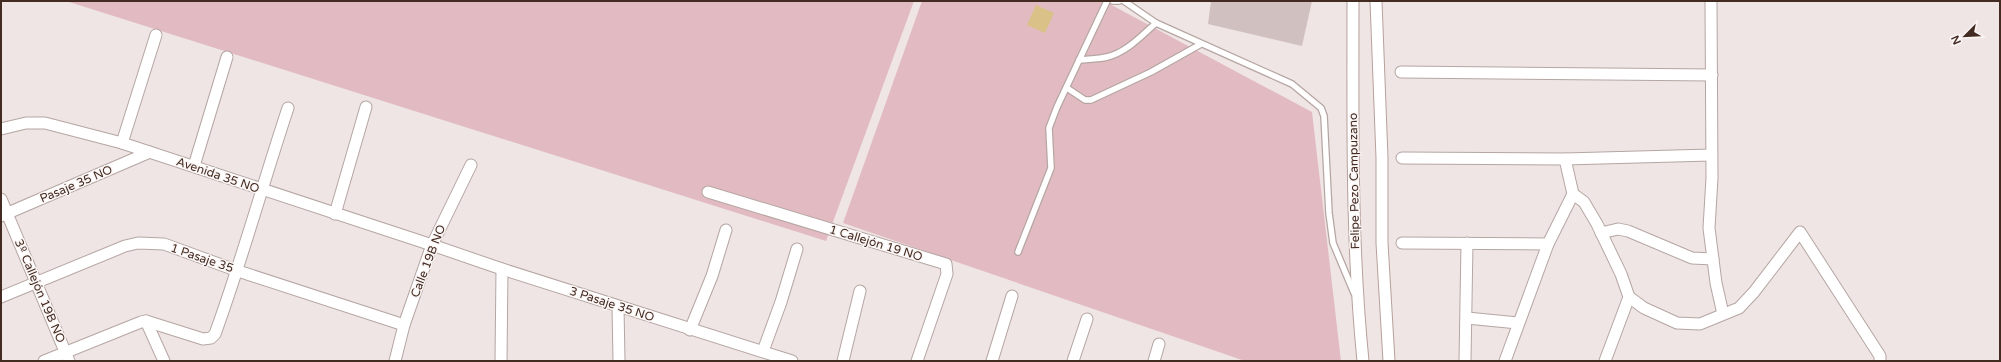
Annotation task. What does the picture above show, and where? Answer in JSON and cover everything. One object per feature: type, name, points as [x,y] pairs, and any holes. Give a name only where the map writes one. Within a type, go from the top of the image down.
[{"type":"street","name":"Felipe Pezo Campuzano","points":[[1352,1],[1357,299],[1363,361]]},
{"type":"street","points":[[1376,1],[1382,151],[1382,242],[1389,361]]},
{"type":"street","points":[[1711,1],[1712,155],[1709,228],[1722,314]]},
{"type":"street","points":[[122,143],[156,35]]},
{"type":"street","points":[[194,166],[227,57]]},
{"type":"street","points":[[1401,72],[1712,75]]},
{"type":"street","points":[[335,214],[366,107]]},
{"type":"street","points":[[44,361],[67,357],[135,323],[146,321],[208,340],[214,334],[238,271],[261,190],[288,108]]},
{"type":"street","name":"Avenida 35 NO","points":[[1,129],[26,123],[45,123],[122,143],[194,166],[261,190],[432,244]]},
{"type":"street","name":"Pasaje 35 NO","points":[[4,215],[150,152]]},
{"type":"street","points":[[1402,158],[1565,159],[1712,155]]},
{"type":"street","points":[[1565,159],[1574,194],[1584,202],[1601,233],[1621,274],[1629,297],[1644,308],[1677,323],[1700,324],[1739,308],[1754,292],[1800,232],[1880,356],[1880,361]]},
{"type":"street","name":"Calle 19B NO","points":[[395,361],[404,325],[432,244],[471,165]]},
{"type":"street","name":"1 Callejón 19 NO","points":[[708,192],[946,264],[947,274],[917,361]]},
{"type":"street","points":[[1505,361],[1548,244],[1574,194]]},
{"type":"street","name":"3º Callejón 19B NO","points":[[1,199],[4,215],[36,283],[67,357]]},
{"type":"street","points":[[690,330],[712,276],[726,230]]},
{"type":"street","points":[[1601,233],[1618,230],[1628,231],[1692,258],[1713,259]]},
{"type":"street","name":"1 Pasaje 35","points":[[1,297],[125,246],[138,243],[164,244],[238,271],[404,325]]},
{"type":"street","points":[[1402,243],[1548,244]]},
{"type":"street","points":[[1465,361],[1467,318],[1467,243]]},
{"type":"street","name":"3 Pasaje 35 NO","points":[[432,244],[502,269],[618,307],[690,330],[763,350],[790,361]]},
{"type":"street","points":[[763,350],[781,302],[797,249]]},
{"type":"street","points":[[501,361],[502,269]]},
{"type":"street","points":[[843,361],[860,291]]},
{"type":"street","points":[[992,361],[1012,296]]},
{"type":"street","points":[[1605,361],[1629,297]]},
{"type":"street","points":[[618,307],[619,361]]},
{"type":"street","points":[[1467,318],[1518,323]]},
{"type":"street","points":[[1073,361],[1086,319]]},
{"type":"street","points":[[146,321],[164,361]]},
{"type":"street","points":[[1154,361],[1160,344]]},
{"type":"lane","points":[[1018,252],[1051,168],[1049,128],[1079,60],[1108,1]]},
{"type":"lane","points":[[1113,1],[1119,1]]},
{"type":"lane","points":[[1124,1],[1156,23],[1292,84],[1321,108],[1325,131],[1329,213],[1333,243],[1357,299]]},
{"type":"lane","points":[[1079,60],[1108,57],[1119,52],[1131,45],[1156,23]]},
{"type":"lane","points":[[1066,88],[1086,100],[1092,100],[1151,72],[1201,44]]},
{"type":"shaded area","points":[[66,1],[914,1],[826,241]]},
{"type":"shaded area","points":[[922,1],[1104,1],[1312,112],[1341,361],[1245,361],[843,223]]},
{"type":"shaded area","points":[[1036,5],[1054,13],[1045,33],[1027,25]]},
{"type":"building","points":[[1211,1],[1312,1],[1302,46],[1208,24]]}]
